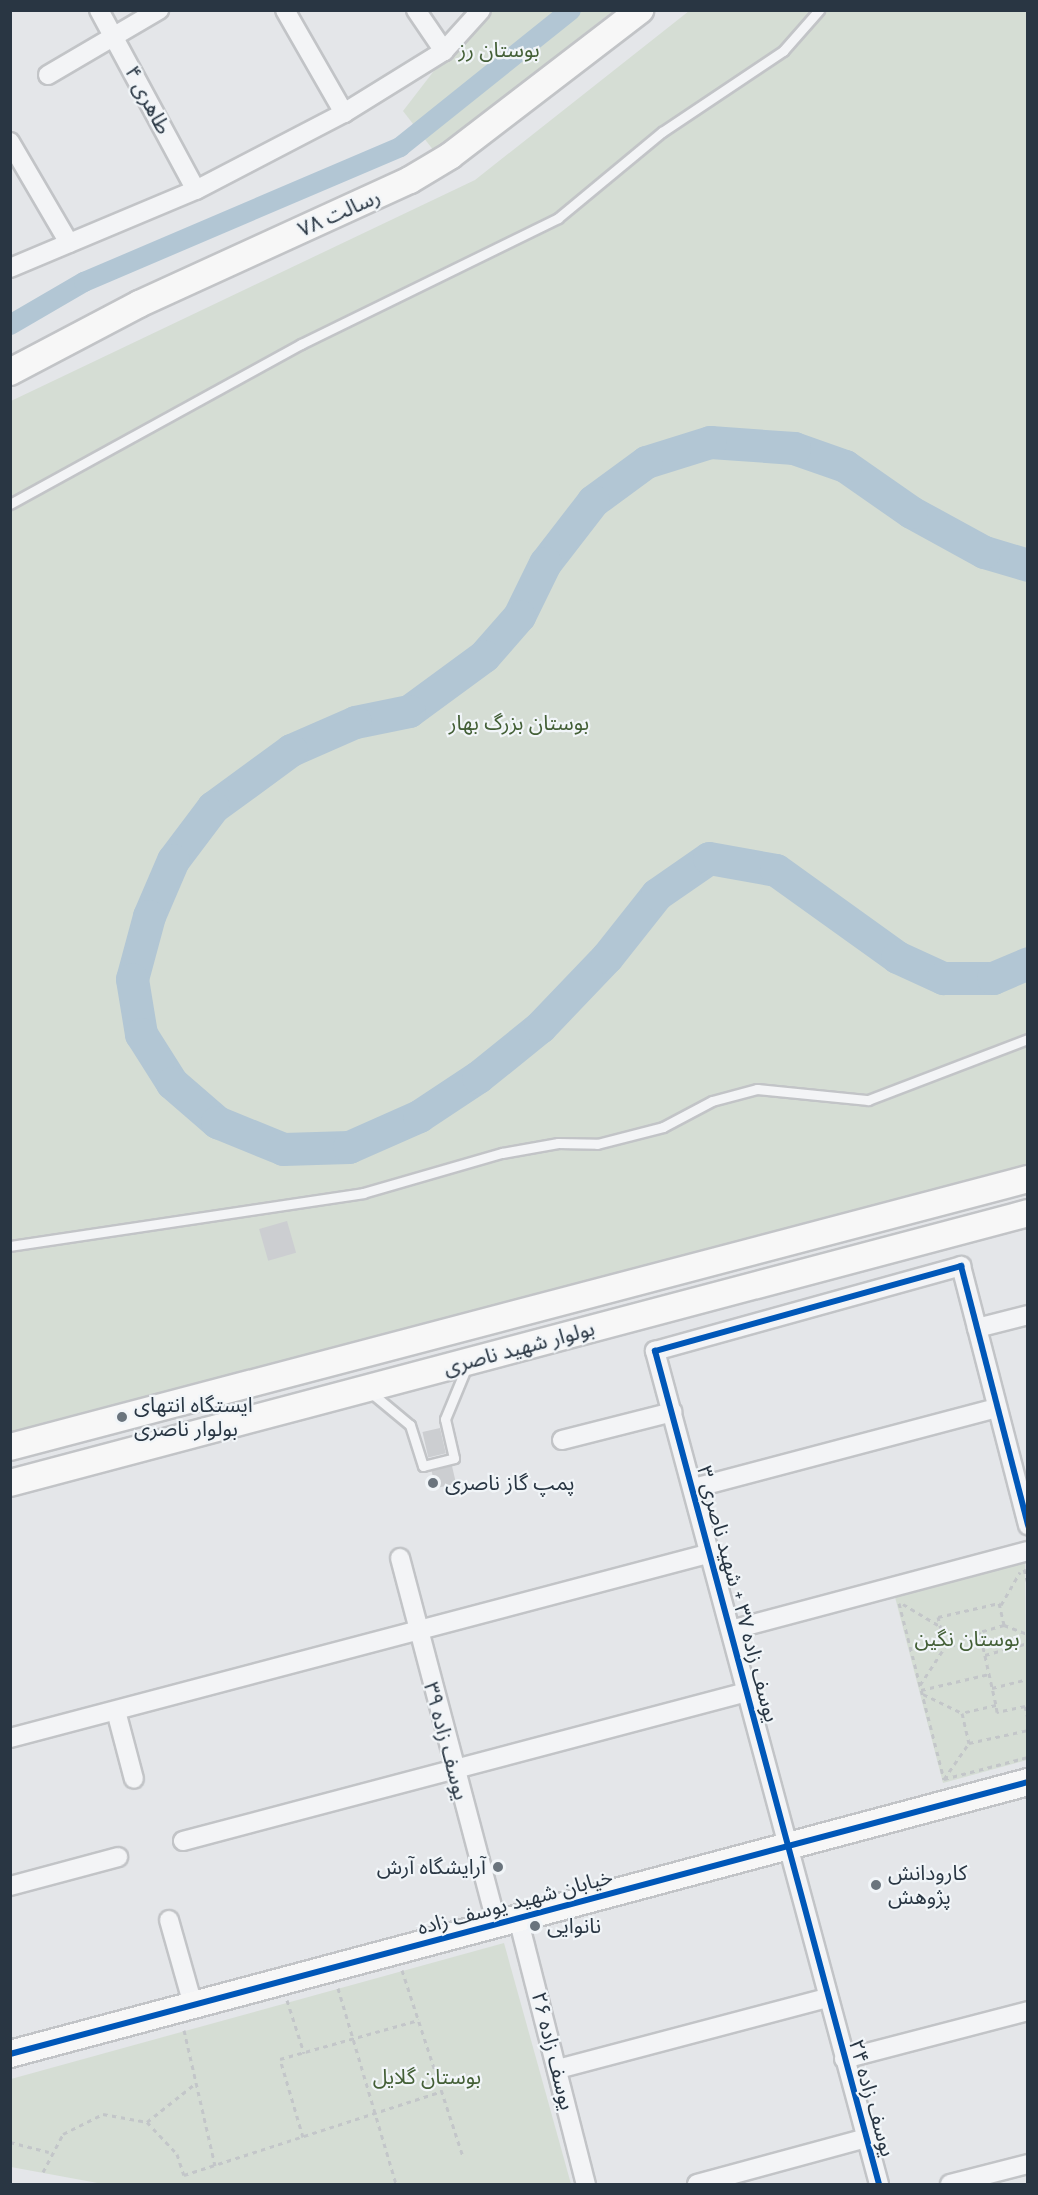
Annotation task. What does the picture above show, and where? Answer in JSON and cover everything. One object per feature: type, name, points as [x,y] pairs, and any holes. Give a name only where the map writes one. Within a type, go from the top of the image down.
[{"type":"main road","name":"رسالت ۷۸","points":[[10,372],[139,304],[410,180],[450,156],[640,10]]},
{"type":"main road","name":"بولوار شهید ناصری","points":[[10,1447],[1028,1179]]},
{"type":"main road","name":"بولوار شهید ناصری","points":[[10,1483],[1028,1213]]},
{"type":"main road","points":[[674,1271],[683,1304]]},
{"type":"main road","name":"خیابان شهید یوسف زاده","points":[[10,2054],[1028,1782]]},
{"type":"street","name":"طاهری ۴","points":[[99,10],[196,190]]},
{"type":"street","points":[[48,75],[159,10]]},
{"type":"street","points":[[285,10],[344,113]]},
{"type":"street","points":[[416,10],[444,51]]},
{"type":"street","points":[[10,268],[196,190],[344,113],[444,51],[481,10]]},
{"type":"street","points":[[10,142],[69,243]]},
{"type":"street","name":"یوسف زاده ۳۷ + شهید ناصری ۳","points":[[785,1846],[694,1488],[655,1351],[961,1266],[977,1328]]},
{"type":"street","points":[[1028,1315],[977,1328],[997,1408],[1020,1468],[1028,1526]]},
{"type":"street","points":[[694,1488],[997,1408]]},
{"type":"street","points":[[562,1440],[673,1412]]},
{"type":"street","points":[[10,1738],[418,1634],[711,1553]]},
{"type":"street","name":"یوسف زاده ۳۹","points":[[400,1558],[454,1773],[507,1921]]},
{"type":"street","points":[[731,1630],[1025,1559]]},
{"type":"street","points":[[183,1841],[454,1773],[747,1692]]},
{"type":"street","points":[[116,1711],[134,1779]]},
{"type":"street","name":"یوسف زاده ۲۴","points":[[785,1846],[879,2184]]},
{"type":"street","points":[[10,1886],[118,1857]]},
{"type":"street","points":[[169,1920],[193,2005]]},
{"type":"street","name":"یوسف زاده ۲۶","points":[[507,1921],[558,2069],[586,2184]]},
{"type":"street","points":[[558,2069],[827,1998]]},
{"type":"street","points":[[844,2059],[1028,2011]]},
{"type":"street","points":[[697,2184],[866,2138]]},
{"type":"street","points":[[950,2184],[1028,2164]]},
{"type":"lane","points":[[10,504],[301,344],[558,218],[662,132],[783,51],[819,10]]},
{"type":"lane","points":[[10,1246],[363,1193],[502,1153],[558,1143],[597,1144],[663,1127],[712,1101],[757,1089],[868,1100],[1028,1039]]},
{"type":"lane","points":[[364,1388],[410,1425],[423,1466],[454,1458],[445,1419],[469,1361]]},
{"type":"path","points":[[1012,1570],[1025,1559]]},
{"type":"path","points":[[1025,1559],[1028,1584]]},
{"type":"path","points":[[1000,1607],[1025,1559]]},
{"type":"path","points":[[898,1601],[910,1598]]},
{"type":"path","points":[[898,1601],[940,1626]]},
{"type":"path","points":[[898,1601],[944,1779]]},
{"type":"path","points":[[921,1690],[945,1647],[938,1617],[999,1603],[1004,1625]]},
{"type":"path","points":[[1028,1634],[1004,1625],[979,1632],[998,1712],[1026,1704],[1028,1719]]},
{"type":"path","points":[[945,1647],[981,1638]]},
{"type":"path","points":[[985,1655],[1028,1644]]},
{"type":"path","points":[[921,1690],[989,1674]]},
{"type":"path","points":[[992,1688],[1028,1679]]},
{"type":"path","points":[[921,1690],[962,1713],[996,1705]]},
{"type":"path","points":[[962,1713],[969,1743]]},
{"type":"path","points":[[944,1779],[969,1743],[1028,1730]]},
{"type":"path","points":[[944,1779],[1028,1757]]},
{"type":"path","points":[[396,1951],[463,2157]]},
{"type":"path","points":[[281,1981],[304,2053]]},
{"type":"path","points":[[338,1987],[396,2184]]},
{"type":"path","points":[[193,2005],[182,2021],[214,2165]]},
{"type":"path","points":[[303,2137],[280,2059],[419,2020]]},
{"type":"path","points":[[147,2122],[196,2083]]},
{"type":"path","points":[[43,2172],[50,2152],[82,2121],[114,2115],[147,2122],[177,2154],[184,2175],[442,2091]]},
{"type":"path","points":[[10,2142],[50,2152]]},
{"type":"green space","name":"بوستان رز","points":[[480,11],[613,11],[434,151],[403,111]]},
{"type":"green space","name":"بوستان بزرگ بهار","points":[[689,11],[1027,11],[1027,1166],[38,1424],[11,1435],[11,401],[475,180]]},
{"type":"green space","name":"بوستان نگین","points":[[1025,1562],[1027,1760],[943,1783],[895,1597]]},
{"type":"green space","name":"بوستان گلایل","points":[[504,1943],[571,2184],[103,2184],[11,2167],[11,2079]]},
{"type":"building","points":[[287,1221],[296,1253],[268,1261],[259,1229]]},
{"type":"building","points":[[440,1428],[446,1453],[428,1457],[422,1432]]},
{"type":"building","points":[[452,1466],[456,1484],[436,1488],[432,1471]]},
{"type":"waterway","points":[[10,325],[84,282],[400,147],[571,10]]},
{"type":"waterway","points":[[1028,565],[984,552],[911,512],[845,466],[794,448],[710,442],[646,462],[593,501],[545,563],[519,616],[484,656],[409,711],[355,722],[291,750],[213,807],[173,860],[149,916],[132,979],[141,1034],[172,1083],[217,1122],[283,1149],[349,1147],[419,1116],[478,1077],[540,1027],[607,957],[657,894],[709,858],[776,870],[897,957],[943,978],[993,978],[1028,963]]},
{"type":"cycle path","points":[[879,2184],[655,1351],[961,1266],[1028,1525]]},
{"type":"cycle path","points":[[10,2054],[1028,1782]]},
{"type":"place","name":"ایستگاه انتهای بولوار ناصری","points":[[122,1417]]},
{"type":"place","name":"پمپ گاز ناصری","points":[[433,1483]]},
{"type":"place","name":"آرایشگاه آرش","points":[[498,1867]]},
{"type":"place","name":"کارودانش پژوهش","points":[[876,1885]]},
{"type":"place","name":"نانوایی","points":[[535,1926]]}]
